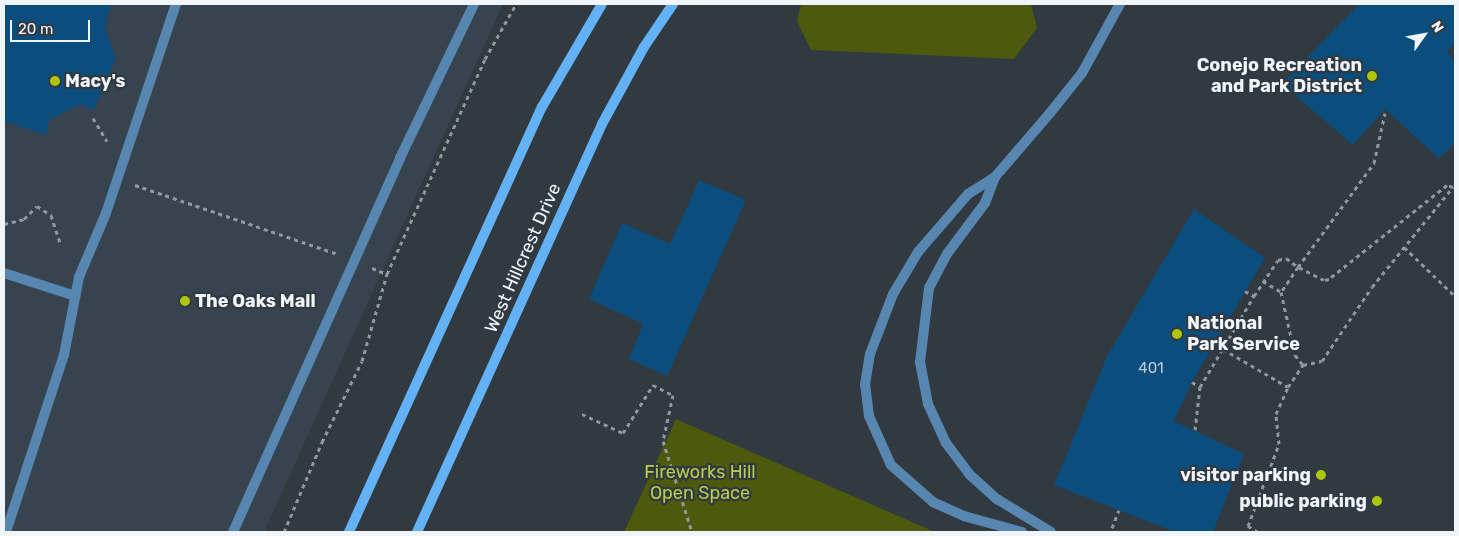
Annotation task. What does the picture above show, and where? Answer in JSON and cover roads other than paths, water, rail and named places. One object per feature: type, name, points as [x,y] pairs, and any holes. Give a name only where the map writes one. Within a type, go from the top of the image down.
[{"type":"main road","points":[[350,532],[542,107],[602,4]]},
{"type":"main road","name":"West Hillcrest Drive","points":[[417,532],[602,124],[644,48],[673,4]]},
{"type":"lane","points":[[6,532],[64,355],[75,296],[176,4]]},
{"type":"lane","points":[[233,532],[400,158],[474,4]]},
{"type":"lane","points":[[1047,531],[1024,532],[964,516],[933,502],[908,483],[891,465],[878,440],[869,416],[865,385],[878,329],[918,252],[968,194],[995,177],[1082,73],[1120,4]]},
{"type":"lane","points":[[995,177],[985,203],[947,254],[930,288],[920,362],[928,404],[946,443],[969,474],[1047,531]]},
{"type":"lane","points":[[4,273],[75,296]]},
{"type":"place","name":"Conejo Recreation and Park District","points":[[1372,76]]},
{"type":"place","name":"Macy's","points":[[55,81]]},
{"type":"place","name":"The Oaks Mall","points":[[185,301]]},
{"type":"place","name":"National Park Service","points":[[1177,334]]},
{"type":"place","name":"visitor parking","points":[[1321,475]]},
{"type":"place","name":"public parking","points":[[1377,501]]},
{"type":"park label","name":"Fireworks Hill Open Space","points":[[700,483]]}]
